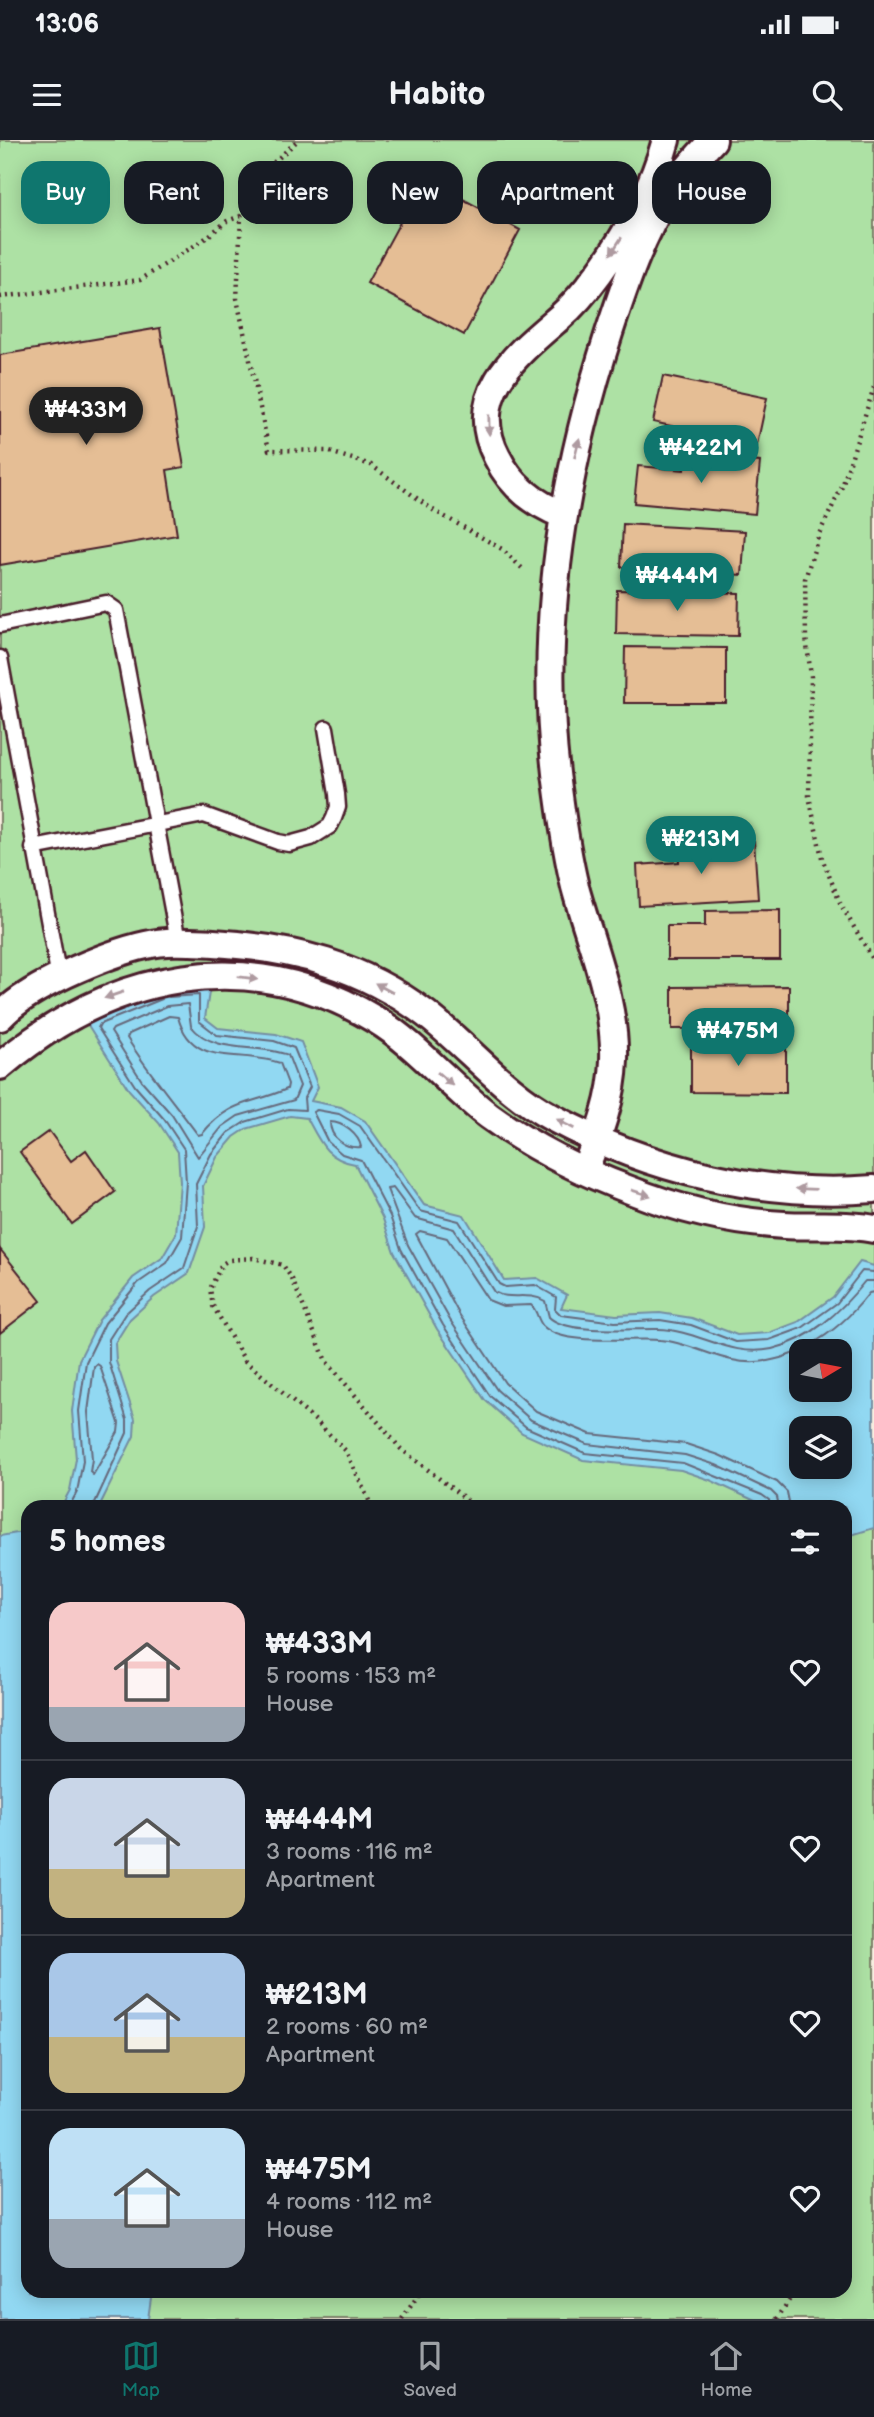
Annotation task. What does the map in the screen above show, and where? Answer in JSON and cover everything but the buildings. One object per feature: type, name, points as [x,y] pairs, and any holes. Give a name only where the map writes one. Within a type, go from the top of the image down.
[{"type":"street","points":[[564,515],[548,509],[523,492],[502,468],[489,435],[491,397],[497,379],[511,360],[563,315],[599,272],[638,210],[654,177],[666,140]]},
{"type":"street","points":[[585,1169],[610,1098],[614,1059],[609,1009],[575,885],[559,796],[551,719],[553,596],[564,515],[593,385],[622,293],[667,196],[713,140]]},
{"type":"street","points":[[178,941],[180,978]]},
{"type":"street","points":[[0,1017],[32,992],[59,978],[122,951],[148,944],[178,941],[270,947],[313,956],[384,987],[426,1014],[508,1088],[549,1116],[596,1140],[722,1181],[784,1188],[874,1189]]},
{"type":"street","points":[[0,1066],[32,1039],[68,1017],[104,999],[147,984],[180,978],[226,975],[275,981],[340,1000],[379,1021],[491,1117],[585,1169],[630,1190],[712,1215],[783,1225],[854,1225],[874,1229]]},
{"type":"street","points":[[59,978],[68,1017]]},
{"type":"lane","points":[[0,625],[106,603],[116,610],[178,941]]},
{"type":"lane","points":[[0,659],[59,978]]},
{"type":"lane","points":[[33,848],[204,815],[278,842],[289,844],[311,838],[330,826],[338,807],[326,729]]},
{"type":"path","points":[[275,161],[298,140]]},
{"type":"path","points":[[0,297],[140,280],[202,241],[227,221],[238,217]]},
{"type":"path","points":[[241,224],[237,299],[269,450],[327,451],[371,465],[433,510],[502,549],[553,596]]},
{"type":"path","points":[[874,387],[858,444],[842,487],[819,534],[805,579],[806,638],[811,676],[809,796],[822,858],[841,905],[874,961]]},
{"type":"path","points":[[369,1500],[346,1451],[317,1422],[245,1362],[213,1306],[210,1289],[222,1264],[229,1260],[253,1258],[283,1265],[292,1279],[302,1310],[326,1361],[401,1449],[467,1500]]},
{"type":"path","points":[[402,2319],[416,2298]]},
{"type":"path","points":[[776,2319],[790,2298]]},
{"type":"green space","points":[[0,140],[874,140],[874,2319],[0,2319]]},
{"type":"water","points":[[210,986],[205,1018],[218,1028],[276,1034],[301,1042],[318,1087],[311,1101],[341,1107],[365,1121],[424,1205],[464,1215],[504,1280],[537,1278],[567,1295],[561,1308],[616,1315],[660,1313],[692,1318],[737,1335],[769,1333],[798,1322],[833,1297],[860,1262],[874,1266],[874,1528],[852,1535],[852,1500],[753,1500],[681,1470],[583,1460],[522,1433],[485,1400],[437,1329],[394,1252],[383,1219],[355,1164],[330,1154],[307,1118],[290,1116],[246,1129],[234,1137],[217,1157],[203,1186],[205,1227],[189,1273],[154,1297],[130,1319],[115,1343],[116,1361],[135,1419],[134,1436],[102,1500],[65,1500],[70,1490],[76,1459],[72,1411],[79,1360],[99,1320],[133,1278],[162,1258],[176,1234],[180,1182],[178,1152],[159,1123],[129,1090],[86,1022],[163,990]]},
{"type":"water","points":[[21,1532],[21,2298],[151,2298],[148,2319],[0,2319],[0,1536]]}]
